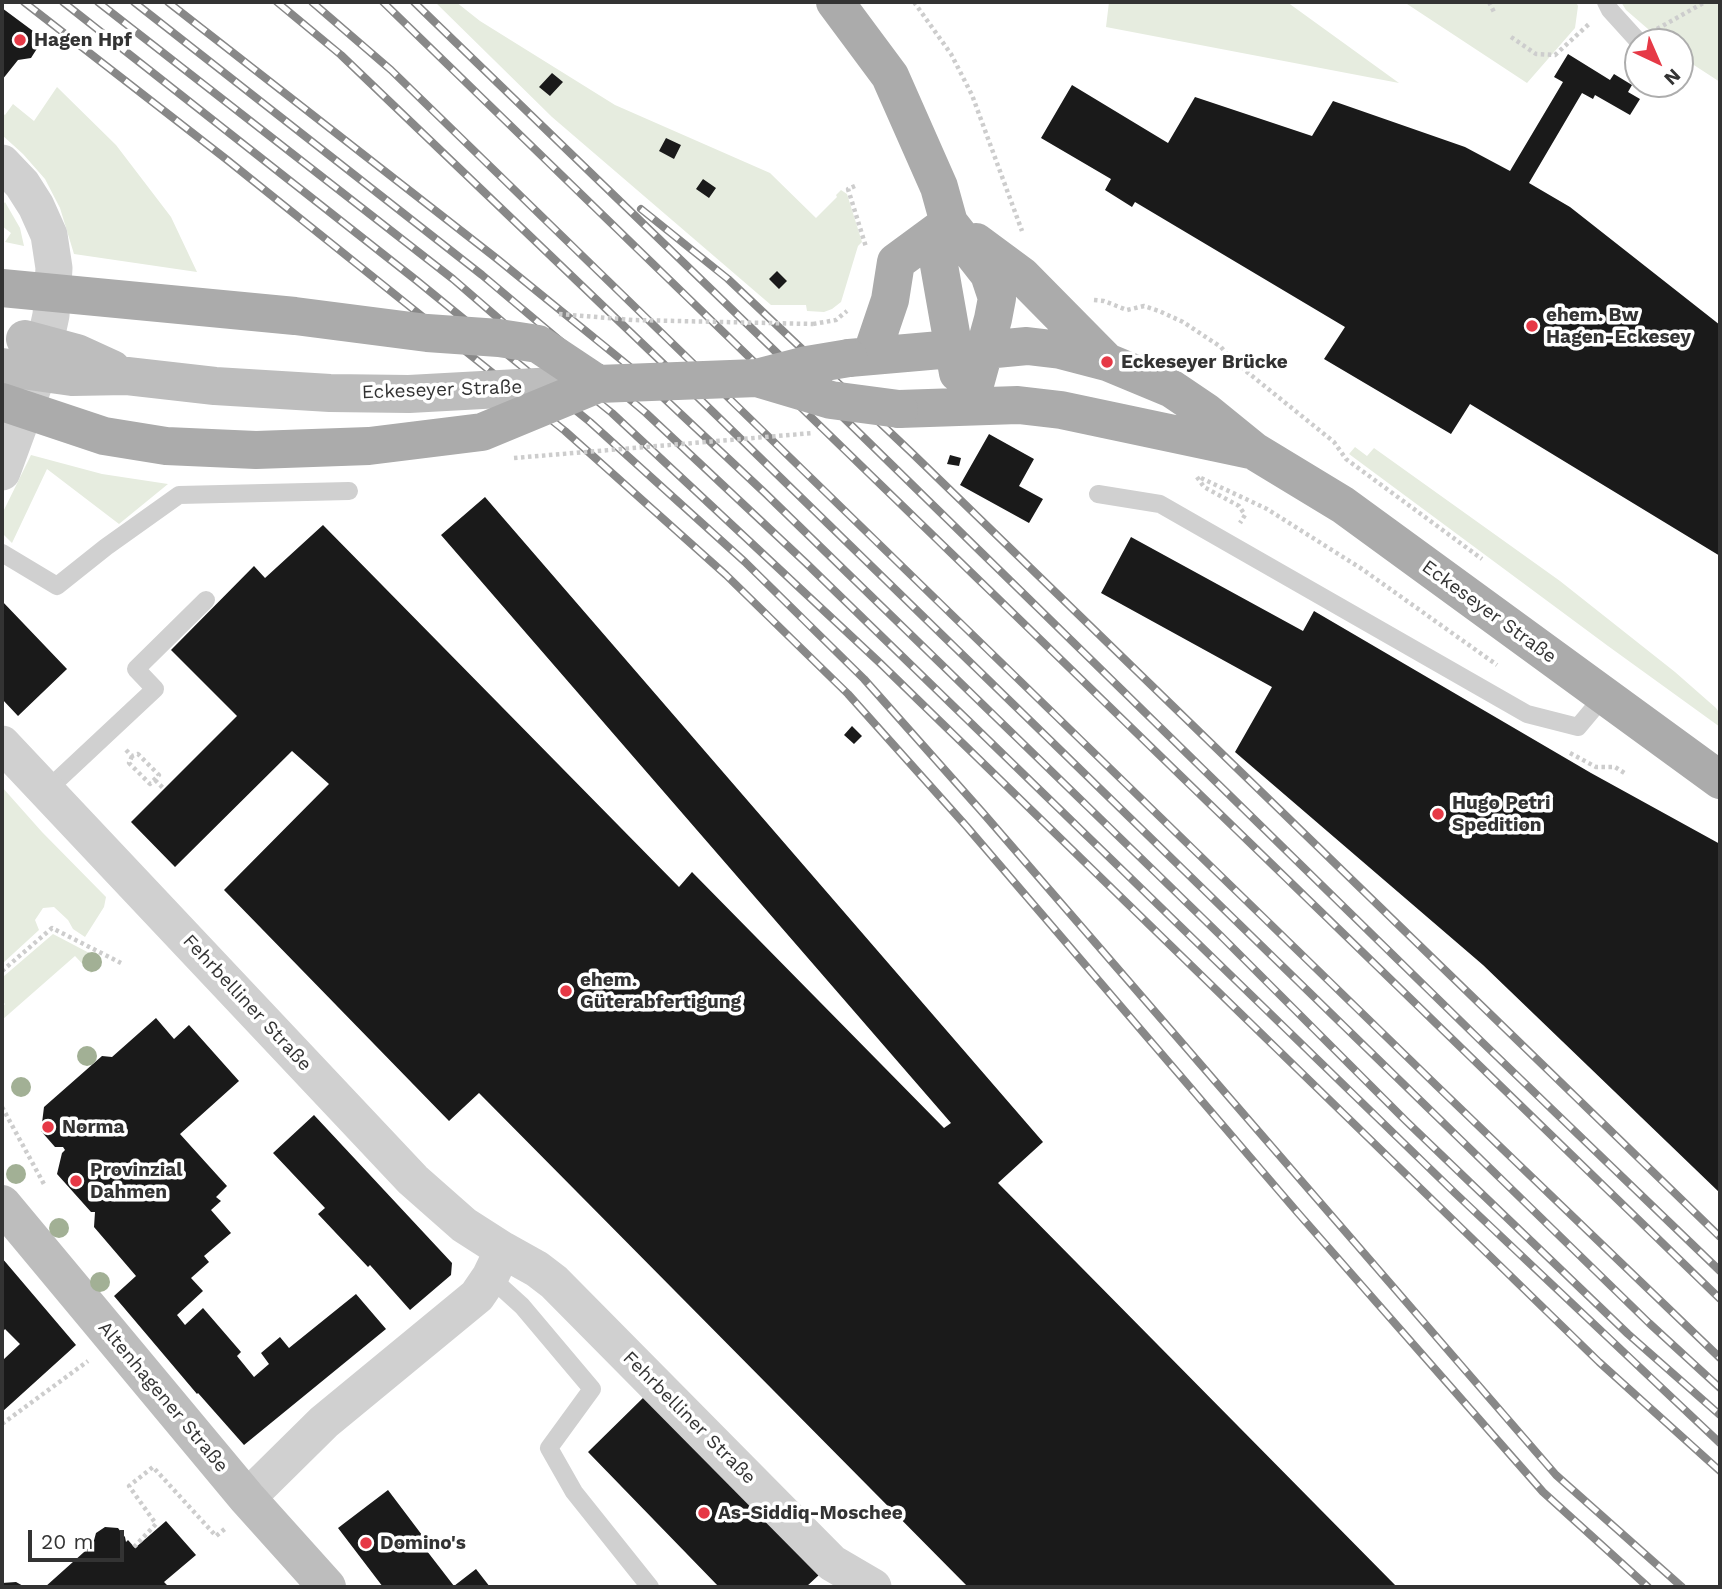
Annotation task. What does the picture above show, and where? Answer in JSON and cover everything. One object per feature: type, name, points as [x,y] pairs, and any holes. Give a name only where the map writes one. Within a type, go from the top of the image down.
[{"type":"main road","points":[[835,2],[890,76],[939,187],[949,223],[989,274],[997,298],[968,349]]},
{"type":"main road","points":[[949,223],[936,248],[968,349],[969,406]]},
{"type":"main road","points":[[860,357],[891,300],[896,262],[949,223]]},
{"type":"main road","points":[[949,223],[1022,276],[1107,362]]},
{"type":"main road","points":[[2,288],[295,316],[538,344],[598,384]]},
{"type":"main road","name":"Eckeseyer Straße","points":[[598,384],[757,378],[807,365],[860,357],[1027,346],[1061,350],[1107,362],[1172,389],[1206,412],[1254,451],[1343,505],[1720,780]]},
{"type":"main road","name":"Eckeseyer Straße","points":[[757,378],[831,400],[900,409],[1018,405],[1060,410],[1254,451]]},
{"type":"main road","points":[[2,402],[104,436],[166,446],[269,449],[369,446],[482,432],[598,384]]},
{"type":"street","points":[[2,163],[22,184],[36,206],[49,235],[54,268],[51,315],[39,371],[2,472]]},
{"type":"street","name":"Eckeseyer Straße","points":[[2,332],[77,352],[127,376]]},
{"type":"street","name":"Eckeseyer Straße","points":[[2,367],[72,377],[127,376],[215,386],[409,394],[598,384]]},
{"type":"street","name":"Fehrbelliner Straße","points":[[2,744],[412,1180],[464,1225],[496,1264],[537,1269],[554,1282],[832,1563],[858,1584]]},
{"type":"street","name":"Altenhagener Straße","points":[[2,1204],[238,1512],[312,1582]]},
{"type":"street","points":[[238,1512],[324,1422],[477,1296],[496,1264]]},
{"type":"lane","points":[[1608,6],[1627,28]]},
{"type":"lane","points":[[2,553],[57,586],[179,495],[349,491]]},
{"type":"lane","points":[[1098,494],[1160,504],[1527,713],[1578,727],[1604,696]]},
{"type":"lane","points":[[47,790],[155,689],[136,669],[206,600]]},
{"type":"lane","points":[[496,1264],[522,1306],[592,1389],[549,1448],[574,1492],[650,1587]]},
{"type":"path","points":[[914,2],[951,54],[972,95],[1000,167],[1016,219],[1028,243]]},
{"type":"path","points":[[1489,2],[1494,12]]},
{"type":"path","points":[[1660,28],[1705,2]]},
{"type":"path","points":[[1511,37],[1536,54],[1555,55],[1608,6]]},
{"type":"path","points":[[855,186],[848,189],[866,245]]},
{"type":"path","points":[[814,324],[836,320],[852,305]]},
{"type":"path","points":[[1127,310],[1144,306],[1159,311],[1183,322],[1222,347],[1231,359],[1334,442],[1346,458]]},
{"type":"path","points":[[1196,476],[1204,487],[1238,506]]},
{"type":"path","points":[[138,754],[159,775],[155,780],[150,784],[129,763],[132,756],[138,754]]},
{"type":"path","points":[[155,780],[164,789]]},
{"type":"path","points":[[2,971],[52,928],[121,963]]},
{"type":"path","points":[[2,1107],[45,1185]]},
{"type":"path","points":[[2,1424],[91,1358]]},
{"type":"path","points":[[134,1548],[156,1524],[129,1486],[153,1467],[216,1536],[238,1512]]},
{"type":"shaded area","points":[[435,2],[456,2],[480,21],[615,105],[770,173],[816,218],[841,190],[847,194],[862,242],[858,246],[841,302],[824,312],[807,311],[806,305],[771,305],[552,117]]},
{"type":"shaded area","points":[[1109,2],[1287,2],[1399,83],[1106,27]]},
{"type":"shaded area","points":[[1404,2],[1576,2],[1578,6],[1575,28],[1527,83]]},
{"type":"shaded area","points":[[1621,2],[1720,2],[1720,82],[1694,65],[1694,28],[1647,28]]},
{"type":"shaded area","points":[[57,87],[116,145],[171,217],[197,272],[74,254],[60,208],[45,179],[2,135],[2,113],[5,115],[13,104],[34,121]]},
{"type":"shaded area","points":[[5,202],[20,228],[24,246],[5,242],[11,233],[2,226],[2,206]]},
{"type":"shaded area","points":[[1355,447],[1367,456],[1374,448],[1560,581],[1716,708],[1720,714],[1720,727],[1349,454]]},
{"type":"shaded area","points":[[31,455],[102,474],[168,484],[119,524],[47,469],[12,543],[2,533],[2,514]]},
{"type":"shaded area","points":[[2,787],[106,897],[104,907],[85,937],[73,929],[54,907],[43,908],[35,920],[39,930],[2,964]]},
{"type":"shaded area","points":[[53,934],[95,956],[100,962],[98,966],[91,973],[75,956],[2,1020],[2,1007],[5,1004],[2,1001],[4,976]]},
{"type":"building","name":"Hagen Hpf","points":[[2,8],[37,34],[38,47],[31,58],[18,60],[2,80]]},
{"type":"building","name":"ehem. Bw Hagen-Eckesey","points":[[1568,54],[1610,80],[1614,74],[1624,80],[1624,98],[1640,99],[1630,115],[1595,95],[1593,99],[1582,93],[1529,183],[1570,207],[1720,325],[1720,556],[1470,404],[1451,434],[1324,359],[1345,327],[1135,202],[1132,207],[1105,190],[1111,179],[1041,138],[1072,85],[1168,143],[1195,97],[1312,136],[1333,101],[1465,147],[1510,171],[1563,82],[1554,77]]},
{"type":"building","points":[[552,73],[563,82],[550,96],[539,87]]},
{"type":"building","points":[[666,138],[681,145],[674,159],[659,151]]},
{"type":"building","points":[[703,179],[716,188],[709,198],[696,189]]},
{"type":"building","points":[[777,271],[787,281],[779,289],[769,279]]},
{"type":"building","points":[[989,434],[1034,459],[1019,486],[1043,499],[1029,523],[960,485]]},
{"type":"building","points":[[950,455],[961,458],[959,466],[947,464]]},
{"type":"building","name":"ehem. Güterabfertigung","points":[[485,497],[1043,1142],[998,1183],[1397,1587],[968,1587],[479,1093],[449,1121],[224,890],[329,784],[292,751],[175,867],[131,822],[237,716],[171,650],[254,566],[265,578],[323,525],[679,887],[692,872],[944,1128],[951,1123],[441,535]]},
{"type":"building","points":[[1131,537],[1303,631],[1314,611],[1591,773],[1720,844],[1720,1193],[1483,965],[1235,752],[1272,687],[1101,593]]},
{"type":"building","points":[[2,601],[67,669],[18,716],[2,699]]},
{"type":"building","points":[[852,726],[862,736],[854,744],[844,735]]},
{"type":"building","points":[[156,1018],[174,1039],[189,1025],[239,1081],[180,1134],[227,1186],[216,1197],[221,1201],[211,1210],[231,1233],[204,1256],[209,1262],[191,1278],[203,1291],[177,1315],[185,1325],[203,1308],[241,1352],[237,1356],[254,1377],[269,1364],[261,1353],[280,1337],[289,1348],[356,1294],[386,1329],[244,1445],[114,1296],[136,1276],[94,1227],[95,1212],[91,1212],[57,1174],[65,1150],[63,1147],[55,1147],[41,1131],[44,1107],[102,1056],[112,1057]]},
{"type":"building","points":[[314,1115],[452,1263],[451,1275],[410,1310],[370,1265],[368,1267],[318,1214],[325,1208],[273,1153]]},
{"type":"building","points":[[2,1258],[76,1345],[2,1412],[2,1359],[20,1344],[5,1329],[2,1333]]},
{"type":"building","name":"As-Siddiq-Moschee","points":[[646,1395],[820,1574],[806,1587],[719,1587],[588,1452]]},
{"type":"building","points":[[388,1490],[425,1539],[420,1542],[454,1586],[476,1569],[490,1587],[383,1587],[338,1528]]},
{"type":"building","points":[[166,1521],[196,1555],[164,1582],[169,1587],[45,1587],[93,1544],[96,1533],[105,1527],[118,1528],[126,1542],[128,1540],[135,1548]]},
{"type":"building","points":[[16,1582],[25,1587],[2,1587],[2,1583]]},
{"type":"railway","points":[[24,2],[226,159],[565,431],[726,575],[848,694],[967,827],[1298,1213],[1543,1492],[1648,1587]]},
{"type":"railway","points":[[63,2],[416,280],[590,422],[745,562],[864,679],[1556,1475],[1682,1587]]},
{"type":"railway","points":[[98,2],[453,279],[612,413],[880,663],[1599,1362],[1720,1471]]},
{"type":"railway","points":[[134,2],[482,275],[646,413],[806,563],[1455,1193],[1720,1443]]},
{"type":"railway","points":[[168,2],[496,258],[635,371],[766,494],[1220,935],[1406,1121],[1628,1334],[1720,1415]]},
{"type":"railway","points":[[277,2],[341,55],[673,373],[1649,1323],[1720,1388]]},
{"type":"railway","points":[[312,2],[391,70],[1720,1358]]},
{"type":"railway","points":[[383,2],[1720,1299]]},
{"type":"railway","points":[[414,2],[1720,1271]]},
{"type":"railway","points":[[641,209],[728,279],[913,454],[1720,1237]]},
{"type":"place","name":"Hagen Hpf","points":[[20,40]]},
{"type":"place","name":"ehem. Bw Hagen-Eckesey","points":[[1532,326]]},
{"type":"place","name":"Eckeseyer Brücke","points":[[1107,362]]},
{"type":"place","name":"Hugo Petri Spedition","points":[[1438,814]]},
{"type":"place","name":"ehem. Güterabfertigung","points":[[566,991]]},
{"type":"place","name":"Norma","points":[[48,1127]]},
{"type":"place","name":"Provinzial Dahmen","points":[[76,1181]]},
{"type":"place","name":"As-Siddiq-Moschee","points":[[704,1513]]},
{"type":"place","name":"Domino's","points":[[366,1543]]}]
